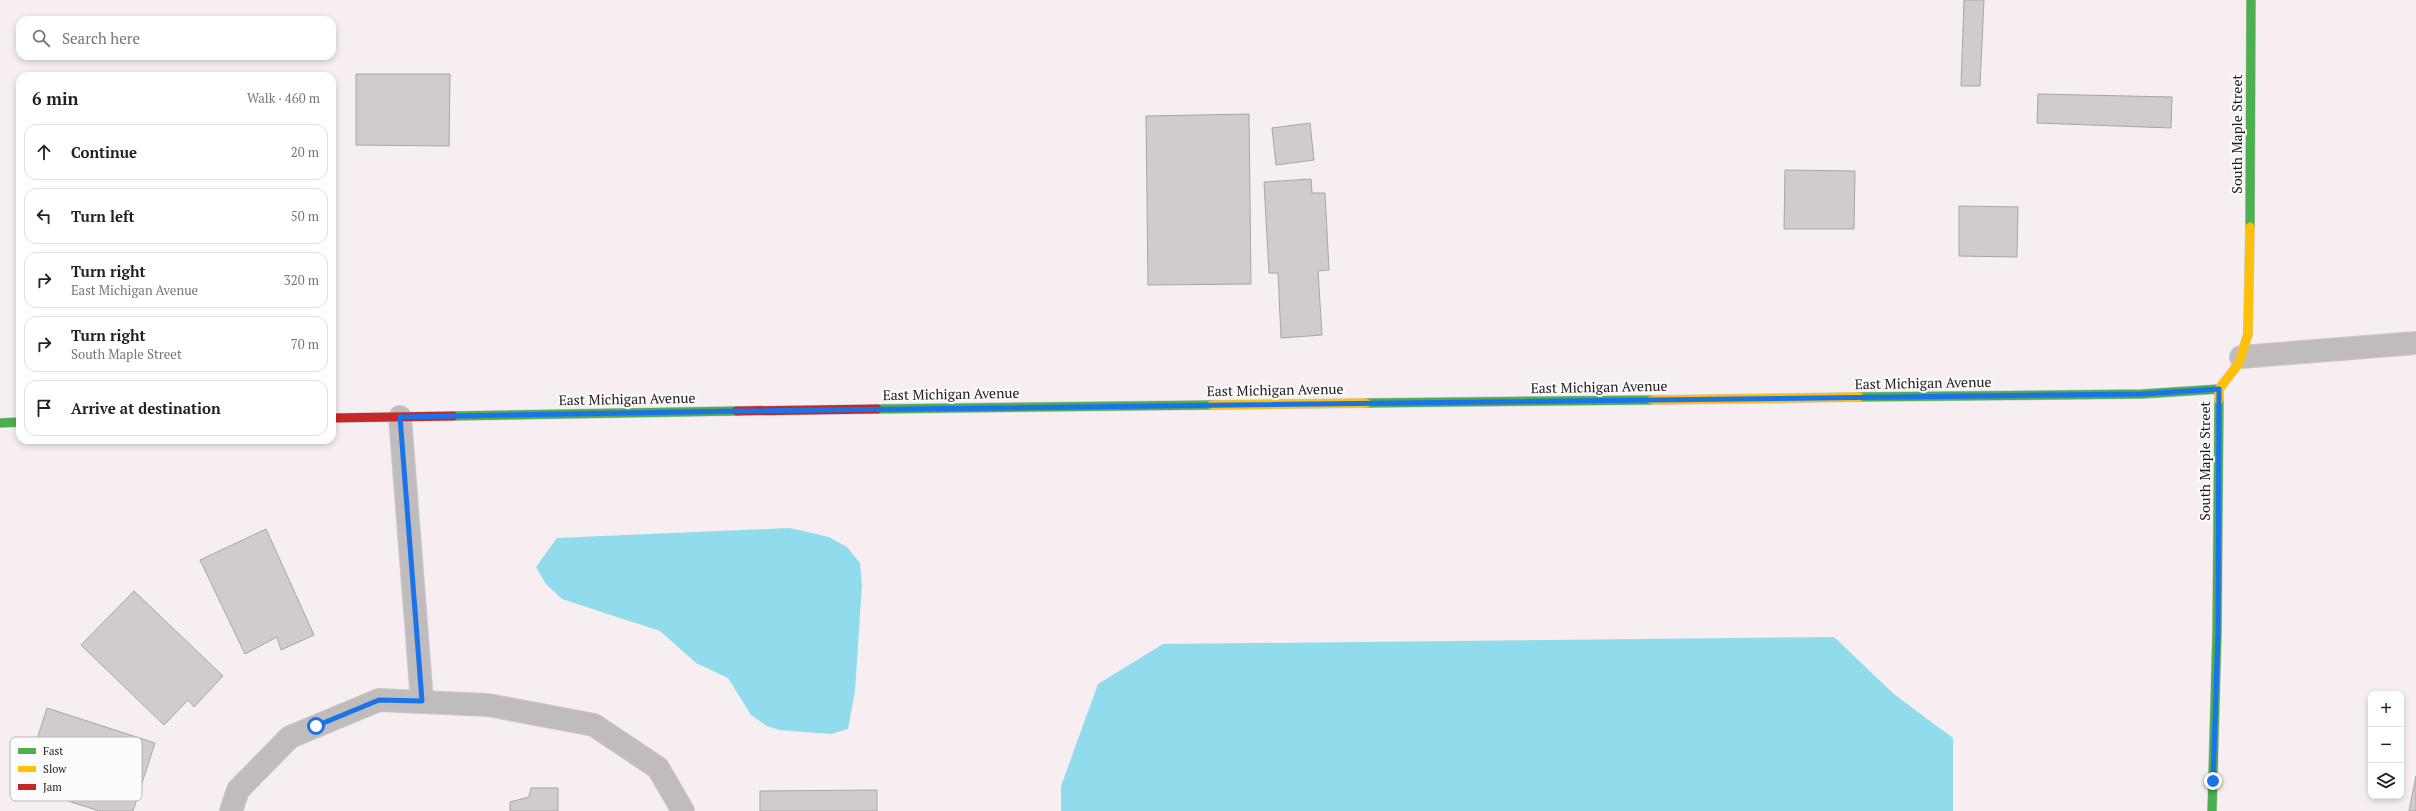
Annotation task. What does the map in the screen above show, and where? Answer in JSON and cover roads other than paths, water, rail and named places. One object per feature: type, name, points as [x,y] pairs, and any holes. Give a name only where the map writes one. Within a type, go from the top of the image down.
[{"type":"street","name":"South Maple Street","points":[[2212,811],[2218,631],[2219,389],[2239,363],[2248,334],[2250,291],[2251,0]]},
{"type":"street","points":[[2241,357],[2416,343]]},
{"type":"street","name":"East Michigan Avenue","points":[[336,418],[743,411],[2142,394],[2219,389]]},
{"type":"street","points":[[400,417],[422,701]]},
{"type":"street","points":[[0,423],[16,422]]},
{"type":"street","points":[[231,811],[238,790],[290,737],[379,700],[488,705],[594,725],[658,768],[683,811]]},
{"type":"water","points":[[790,528],[829,537],[847,547],[860,563],[862,585],[855,691],[848,729],[831,734],[779,730],[767,726],[751,715],[728,678],[696,663],[660,631],[562,599],[546,584],[536,567],[557,538]]},
{"type":"water","points":[[1834,637],[1895,695],[1953,738],[1953,811],[1061,811],[1061,786],[1098,684],[1163,644]]}]
